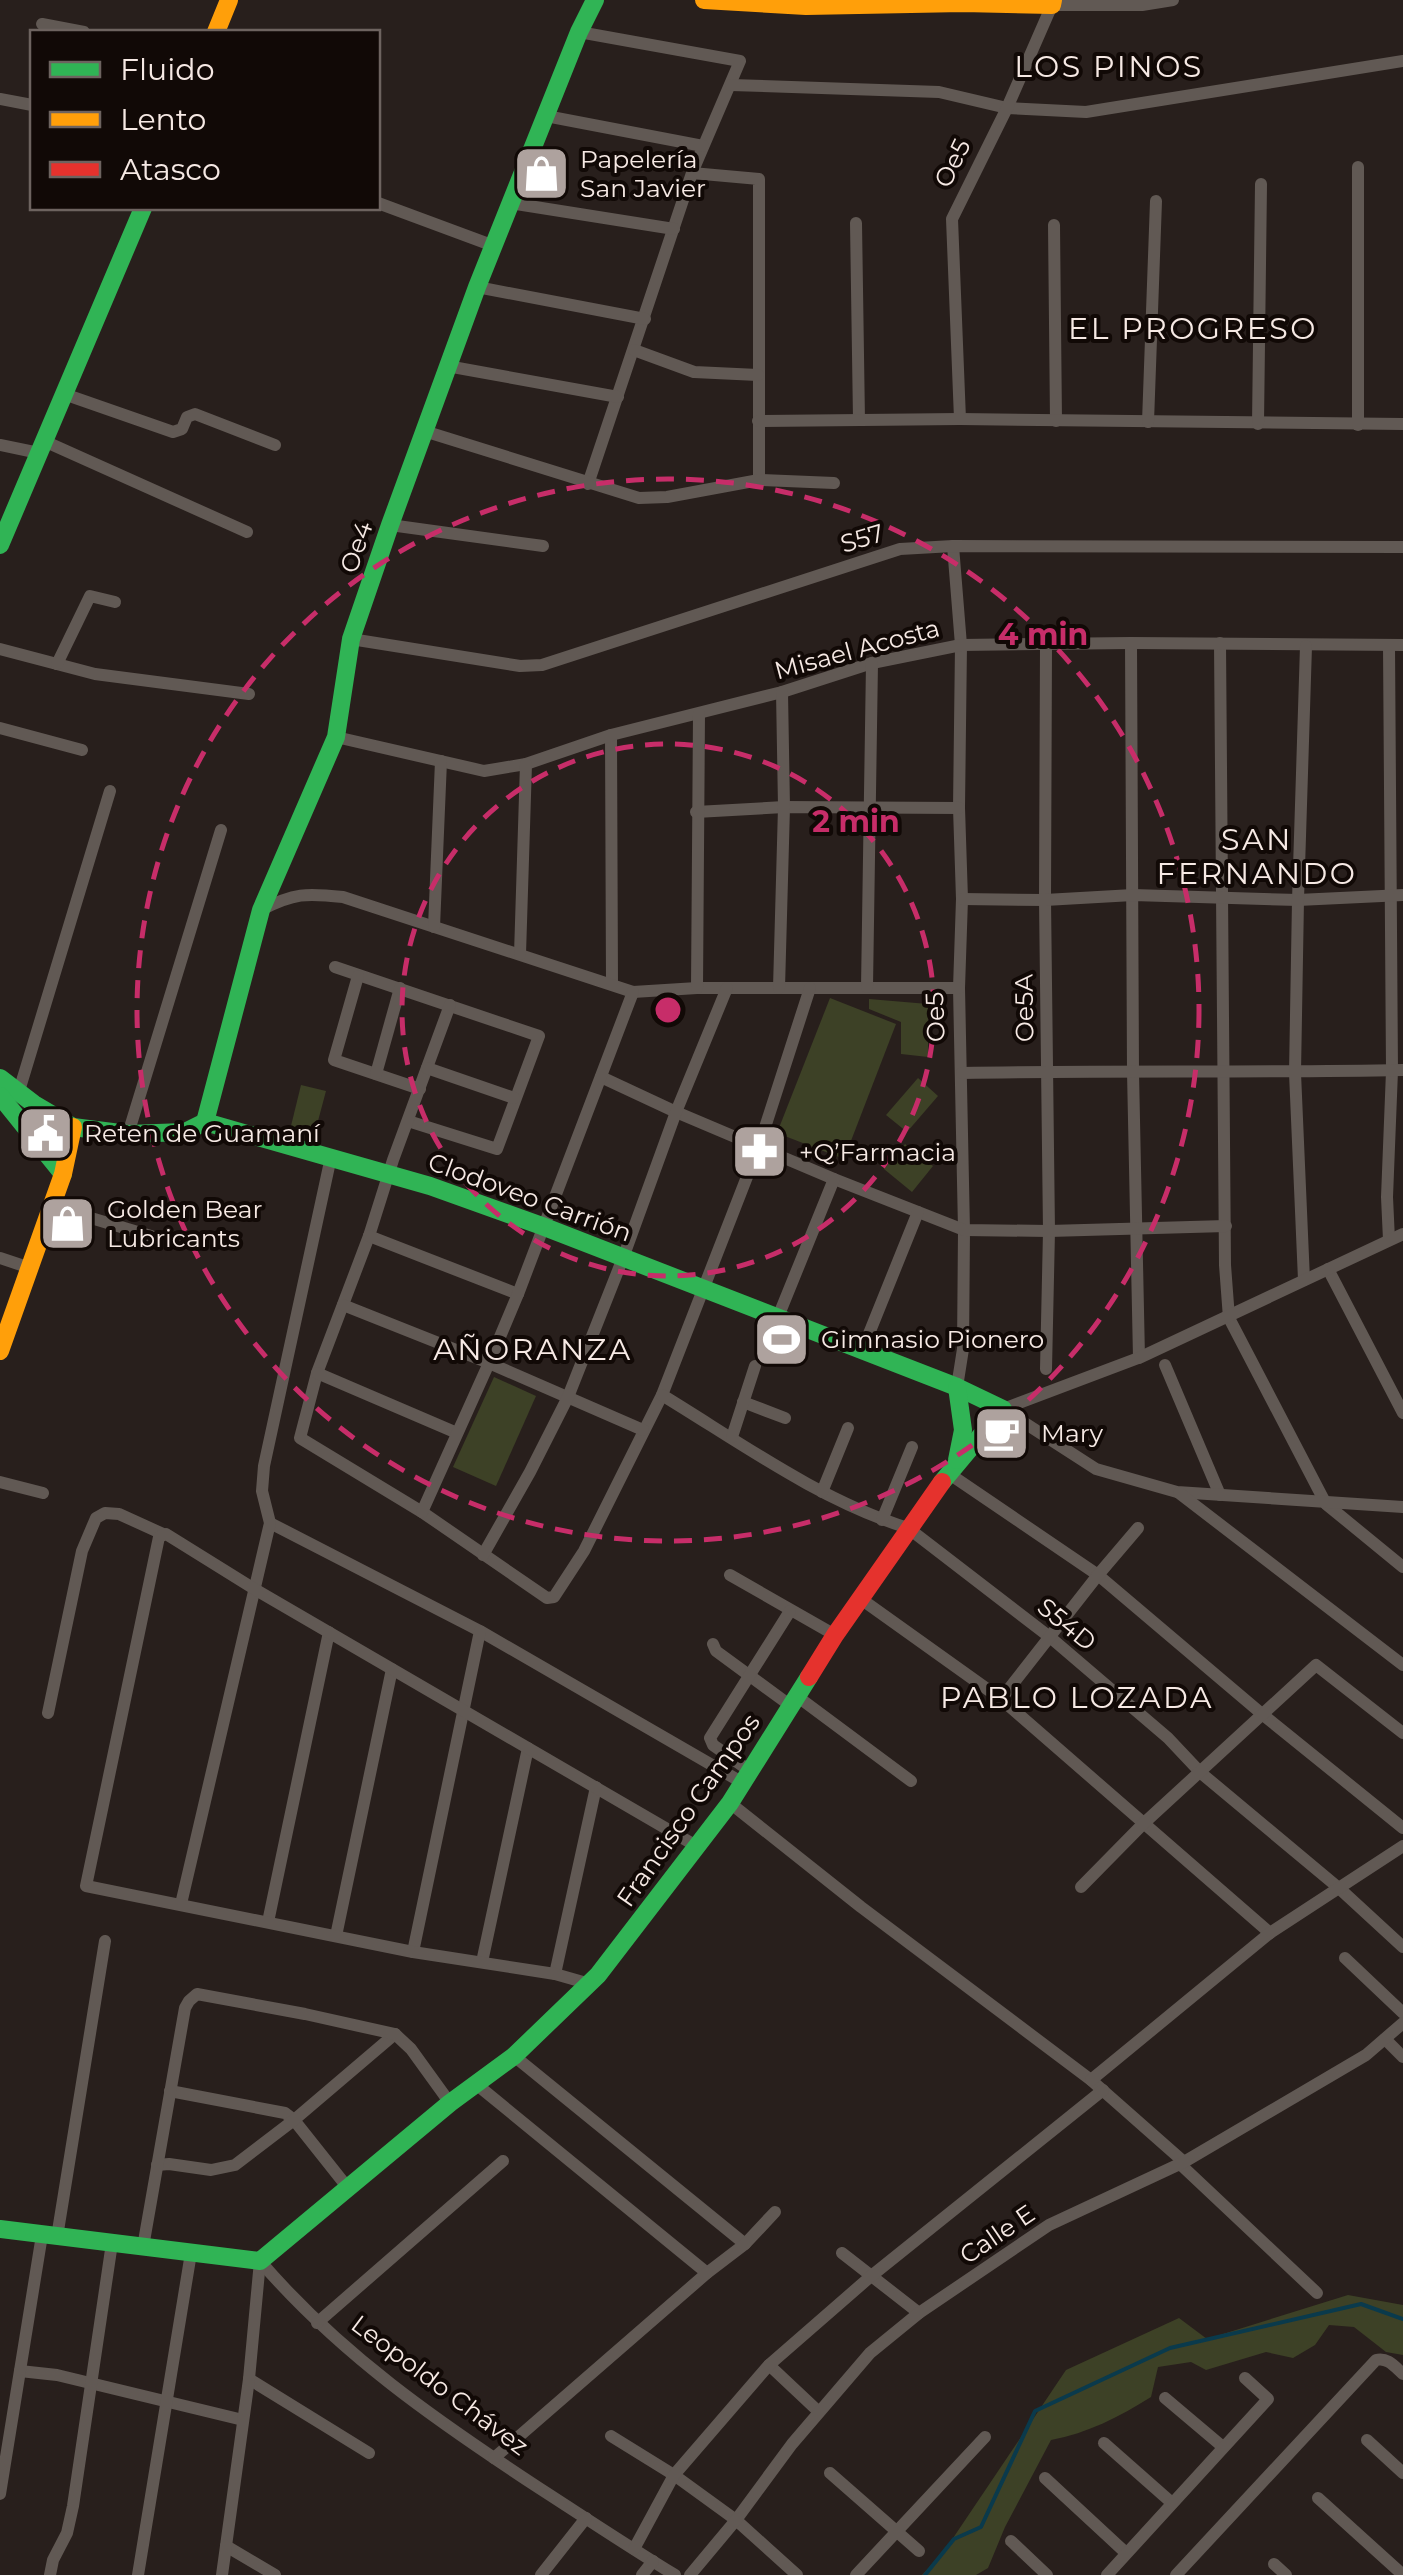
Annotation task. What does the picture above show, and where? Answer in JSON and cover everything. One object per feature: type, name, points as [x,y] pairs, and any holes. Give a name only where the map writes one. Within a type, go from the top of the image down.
[{"type":"street","points":[[217,30],[229,0]]},
{"type":"street","name":"Oe4","points":[[206,1122],[261,910],[336,737],[352,639],[390,525],[477,287],[595,0]]},
{"type":"street","points":[[704,0],[806,6],[1173,0]]},
{"type":"street","name":"Oe5","points":[[960,419],[952,219],[1053,2]]},
{"type":"street","points":[[42,24],[74,30]]},
{"type":"street","points":[[579,32],[740,61],[692,173],[588,484]]},
{"type":"street","points":[[731,84],[939,92],[1006,108],[1086,112],[1403,62]]},
{"type":"street","points":[[1,103],[30,105]]},
{"type":"street","points":[[546,116],[703,146]]},
{"type":"street","points":[[1358,167],[1358,425]]},
{"type":"street","points":[[692,173],[760,179],[758,480]]},
{"type":"street","points":[[1258,424],[1261,184]]},
{"type":"street","points":[[1148,422],[1156,201]]},
{"type":"street","points":[[510,203],[674,228]]},
{"type":"street","points":[[380,204],[494,246]]},
{"type":"street","points":[[1,540],[142,210]]},
{"type":"street","points":[[856,222],[859,420]]},
{"type":"street","points":[[1054,224],[1056,421]]},
{"type":"street","points":[[477,287],[645,319]]},
{"type":"street","points":[[634,350],[694,372],[758,376]]},
{"type":"street","points":[[447,366],[618,397]]},
{"type":"street","points":[[64,394],[173,432],[182,429],[187,417],[194,414],[275,445]]},
{"type":"street","points":[[758,421],[1403,424]]},
{"type":"street","points":[[424,432],[639,498],[667,497],[758,480],[834,482]]},
{"type":"street","points":[[0,446],[41,447],[247,532]]},
{"type":"street","points":[[390,525],[542,546]]},
{"type":"street","name":"Oe5","points":[[954,546],[961,645],[959,988],[964,1230],[963,1349],[957,1387]]},
{"type":"street","name":"S57","points":[[352,639],[520,666],[542,664],[900,549],[1403,547]]},
{"type":"street","points":[[57,664],[90,596],[115,602]]},
{"type":"street","points":[[1131,643],[1139,1358]]},
{"type":"street","points":[[1220,643],[1228,1318],[1326,1504],[1403,1567]]},
{"type":"street","name":"Misael Acosta","points":[[336,737],[484,771],[526,764],[611,736],[782,692],[872,663],[961,645],[1396,646]]},
{"type":"street","name":"Oe5A","points":[[1046,645],[1046,1369]]},
{"type":"street","points":[[1304,1280],[1295,1073],[1306,646]]},
{"type":"street","points":[[1389,1240],[1388,1196],[1397,1071],[1396,646]]},
{"type":"street","points":[[0,650],[95,674],[248,694]]},
{"type":"street","points":[[867,987],[872,663]]},
{"type":"street","points":[[779,988],[784,807],[782,692]]},
{"type":"street","points":[[696,988],[698,714]]},
{"type":"street","points":[[0,728],[82,750]]},
{"type":"street","points":[[611,736],[612,984]]},
{"type":"street","points":[[434,926],[440,761]]},
{"type":"street","points":[[520,954],[526,764]]},
{"type":"street","points":[[20,1121],[110,791]]},
{"type":"street","points":[[696,812],[784,807],[959,808]]},
{"type":"street","points":[[128,1134],[221,830]]},
{"type":"street","points":[[962,900],[1133,895],[1298,900],[1396,895]]},
{"type":"street","points":[[261,910],[287,896],[343,897],[632,992],[696,988],[959,988]]},
{"type":"street","points":[[335,967],[539,1036],[494,1150],[408,1120]]},
{"type":"street","points":[[358,976],[334,1060],[420,1089]]},
{"type":"street","points":[[376,1074],[400,988]]},
{"type":"street","points":[[483,1555],[568,1396],[676,1112],[728,988]]},
{"type":"street","points":[[450,1005],[316,1373],[300,1438],[422,1512],[547,1598],[554,1596],[584,1551],[662,1395],[759,1146],[810,988]]},
{"type":"street","points":[[422,1512],[518,1294],[632,992]]},
{"type":"street","points":[[427,1068],[514,1098]]},
{"type":"street","points":[[962,1072],[1397,1071]]},
{"type":"street","points":[[601,1077],[834,1179],[964,1230],[1226,1226]]},
{"type":"street","points":[[0,1078],[73,1127],[62,1174],[0,1351]]},
{"type":"street","points":[[0,1096],[62,1174]]},
{"type":"street","name":"Clodoveo Carrión","points":[[73,1127],[128,1134],[186,1132],[206,1122],[390,1174],[542,1226],[957,1387],[1003,1409]]},
{"type":"street","points":[[181,1904],[270,1523],[262,1491],[264,1466],[331,1157]]},
{"type":"street","points":[[778,1317],[834,1179]]},
{"type":"street","points":[[51,1206],[151,1236]]},
{"type":"street","points":[[862,1350],[918,1212]]},
{"type":"street","name":"Francisco Campos","points":[[260,2261],[450,2103],[514,2056],[590,1984],[730,1802],[834,1634],[908,1528],[1003,1409],[1139,1358],[1403,1234]]},
{"type":"street","points":[[369,1236],[518,1294]]},
{"type":"street","points":[[0,1258],[30,1268]]},
{"type":"street","points":[[1328,1269],[1403,1413]]},
{"type":"street","points":[[343,1305],[644,1430]]},
{"type":"street","points":[[1164,1364],[1220,1495]]},
{"type":"street","points":[[732,1438],[755,1366]]},
{"type":"street","points":[[316,1373],[457,1433]]},
{"type":"street","points":[[957,1387],[963,1430],[952,1470],[1098,1575],[1403,1828]]},
{"type":"street","name":"S54D","points":[[662,1395],[822,1492],[908,1528],[1050,1638],[1403,1947]]},
{"type":"street","points":[[744,1402],[785,1418]]},
{"type":"street","points":[[1003,1409],[1096,1469],[1177,1492],[1403,1507]]},
{"type":"street","points":[[822,1492],[848,1428]]},
{"type":"street","points":[[882,1520],[912,1447]]},
{"type":"street","points":[[0,1482],[43,1492]]},
{"type":"street","points":[[1177,1492],[1403,1665]]},
{"type":"street","points":[[48,1713],[82,1551],[96,1518],[105,1513],[119,1514],[161,1536],[166,1534],[698,1846]]},
{"type":"street","points":[[270,1523],[480,1631],[746,1777]]},
{"type":"street","points":[[1000,1699],[1138,1528]]},
{"type":"street","points":[[161,1536],[84,1884],[88,1888],[413,1952],[555,1974],[590,1984]]},
{"type":"street","points":[[730,1575],[834,1634]]},
{"type":"street","points":[[861,1599],[1000,1699],[1270,1934]]},
{"type":"street","points":[[746,1777],[710,1738],[790,1611]]},
{"type":"street","points":[[413,1952],[480,1631]]},
{"type":"street","points":[[268,1922],[328,1632]]},
{"type":"street","points":[[713,1644],[716,1650],[911,1781]]},
{"type":"street","points":[[1082,1887],[1143,1824],[1316,1665],[1403,1734]]},
{"type":"street","points":[[336,1936],[392,1669]]},
{"type":"street","points":[[482,1962],[528,1748]]},
{"type":"street","points":[[555,1974],[596,1787]]},
{"type":"street","points":[[730,1802],[1103,2090],[1317,2294]]},
{"type":"street","points":[[1091,2080],[1270,1934],[1403,1846]]},
{"type":"street","points":[[0,2494],[20,2371],[104,1941]]},
{"type":"street","points":[[1345,1958],[1403,2014]]},
{"type":"street","points":[[142,2247],[185,2008],[197,1994],[394,2034],[411,2049],[450,2103]]},
{"type":"street","name":"Calle E","points":[[690,2575],[792,2444],[870,2353],[919,2313],[1049,2224],[1182,2163],[1366,2055],[1403,2023]]},
{"type":"street","points":[[157,2166],[211,2170],[235,2165],[394,2034]]},
{"type":"street","points":[[1384,2039],[1403,2057]]},
{"type":"street","points":[[514,2056],[745,2244]]},
{"type":"street","points":[[476,2084],[707,2273]]},
{"type":"street","points":[[634,2549],[674,2475],[768,2365],[870,2277],[1103,2090]]},
{"type":"street","points":[[170,2091],[285,2113],[348,2188]]},
{"type":"street","points":[[318,2322],[503,2162]]},
{"type":"street","points":[[494,2458],[745,2244],[775,2212]]},
{"type":"street","points":[[0,2229],[260,2261],[222,2575]]},
{"type":"street","points":[[50,2575],[73,2506],[112,2243]]},
{"type":"street","points":[[138,2575],[191,2253]]},
{"type":"street","points":[[842,2253],[919,2313]]},
{"type":"street","name":"Leopoldo Chávez","points":[[260,2261],[293,2299],[357,2359],[494,2458],[675,2575]]},
{"type":"street","points":[[1176,2575],[1376,2360],[1383,2358],[1403,2374]]},
{"type":"street","points":[[768,2365],[819,2412]]},
{"type":"street","points":[[20,2371],[57,2374],[243,2420]]},
{"type":"street","points":[[1107,2575],[1268,2399],[1245,2378]]},
{"type":"street","points":[[248,2379],[369,2453]]},
{"type":"street","points":[[1165,2398],[1223,2447]]},
{"type":"street","points":[[611,2436],[736,2520],[797,2575]]},
{"type":"street","points":[[856,2575],[984,2436]]},
{"type":"street","points":[[1367,2440],[1403,2473]]},
{"type":"street","points":[[1104,2443],[1172,2503]]},
{"type":"street","points":[[830,2473],[919,2550]]},
{"type":"street","points":[[1045,2478],[1126,2553]]},
{"type":"street","points":[[1318,2498],[1402,2574]]},
{"type":"street","points":[[540,2575],[586,2518]]},
{"type":"street","points":[[1011,2541],[1046,2575]]},
{"type":"street","points":[[226,2546],[275,2575]]},
{"type":"street","points":[[642,2575],[652,2561]]},
{"type":"street","points":[[1274,2564],[1286,2575]]},
{"type":"green space","points":[[830,998],[896,1024],[844,1159],[777,1133]]},
{"type":"green space","points":[[869,999],[928,1004],[928,1057],[901,1054],[901,1022],[869,1009]]},
{"type":"green space","points":[[918,1078],[938,1096],[907,1132],[886,1115]]},
{"type":"green space","points":[[301,1085],[326,1091],[314,1136],[290,1130]]},
{"type":"green space","points":[[905,1144],[933,1166],[912,1192],[884,1169]]},
{"type":"green space","points":[[494,1377],[536,1396],[496,1486],[453,1467]]},
{"type":"green space","points":[[1348,2295],[1403,2305],[1403,2355],[1386,2352],[1354,2327],[1329,2325],[1315,2345],[1293,2358],[1266,2352],[1206,2370],[1191,2362],[1158,2367],[1151,2397],[1103,2423],[1051,2440],[988,2568],[976,2575],[922,2575],[945,2550],[1066,2370],[1179,2318],[1207,2339]]},
{"type":"waterway","points":[[925,2575],[954,2539],[981,2527],[1035,2411],[1170,2348],[1361,2304],[1403,2319]]},
{"type":"traffic: fast","points":[[205,1122],[261,910],[336,737],[351,639],[390,525],[477,287],[595,0]]},
{"type":"traffic: fast","points":[[0,545],[142,210]]},
{"type":"traffic: fast","points":[[0,1078],[73,1127],[128,1134],[185,1132],[205,1122],[430,1186],[957,1387],[1003,1409],[942,1482]]},
{"type":"traffic: fast","points":[[0,1096],[63,1174]]},
{"type":"traffic: fast","points":[[957,1387],[963,1430],[957,1460]]},
{"type":"traffic: fast","points":[[0,2229],[260,2261],[450,2103],[514,2056],[598,1975],[730,1803],[809,1677]]},
{"type":"traffic: slow","points":[[217,30],[229,0]]},
{"type":"traffic: slow","points":[[704,0],[806,6],[1052,5],[1053,0]]},
{"type":"traffic: slow","points":[[0,1351],[63,1174],[73,1127]]},
{"type":"traffic: jam","points":[[809,1677],[942,1482]]},
{"type":"place","name":"Papelería San Javier","points":[[541,173]]},
{"type":"place","name":"Reten de Guamaní","points":[[45,1133]]},
{"type":"place","name":"+Q’Farmacia","points":[[760,1152]]},
{"type":"place","name":"Golden Bear Lubricants","points":[[68,1223]]},
{"type":"place","name":"Gimnasio Pionero","points":[[782,1339]]},
{"type":"place","name":"Mary","points":[[1002,1433]]},
{"type":"district","name":"LOS PINOS","points":[[1109,67]]},
{"type":"district","name":"EL PROGRESO","points":[[1193,329]]},
{"type":"district","name":"SAN FERNANDO","points":[[1257,857]]},
{"type":"district","name":"AÑORANZA","points":[[533,1350]]},
{"type":"district","name":"PABLO LOZADA","points":[[1077,1698]]}]
